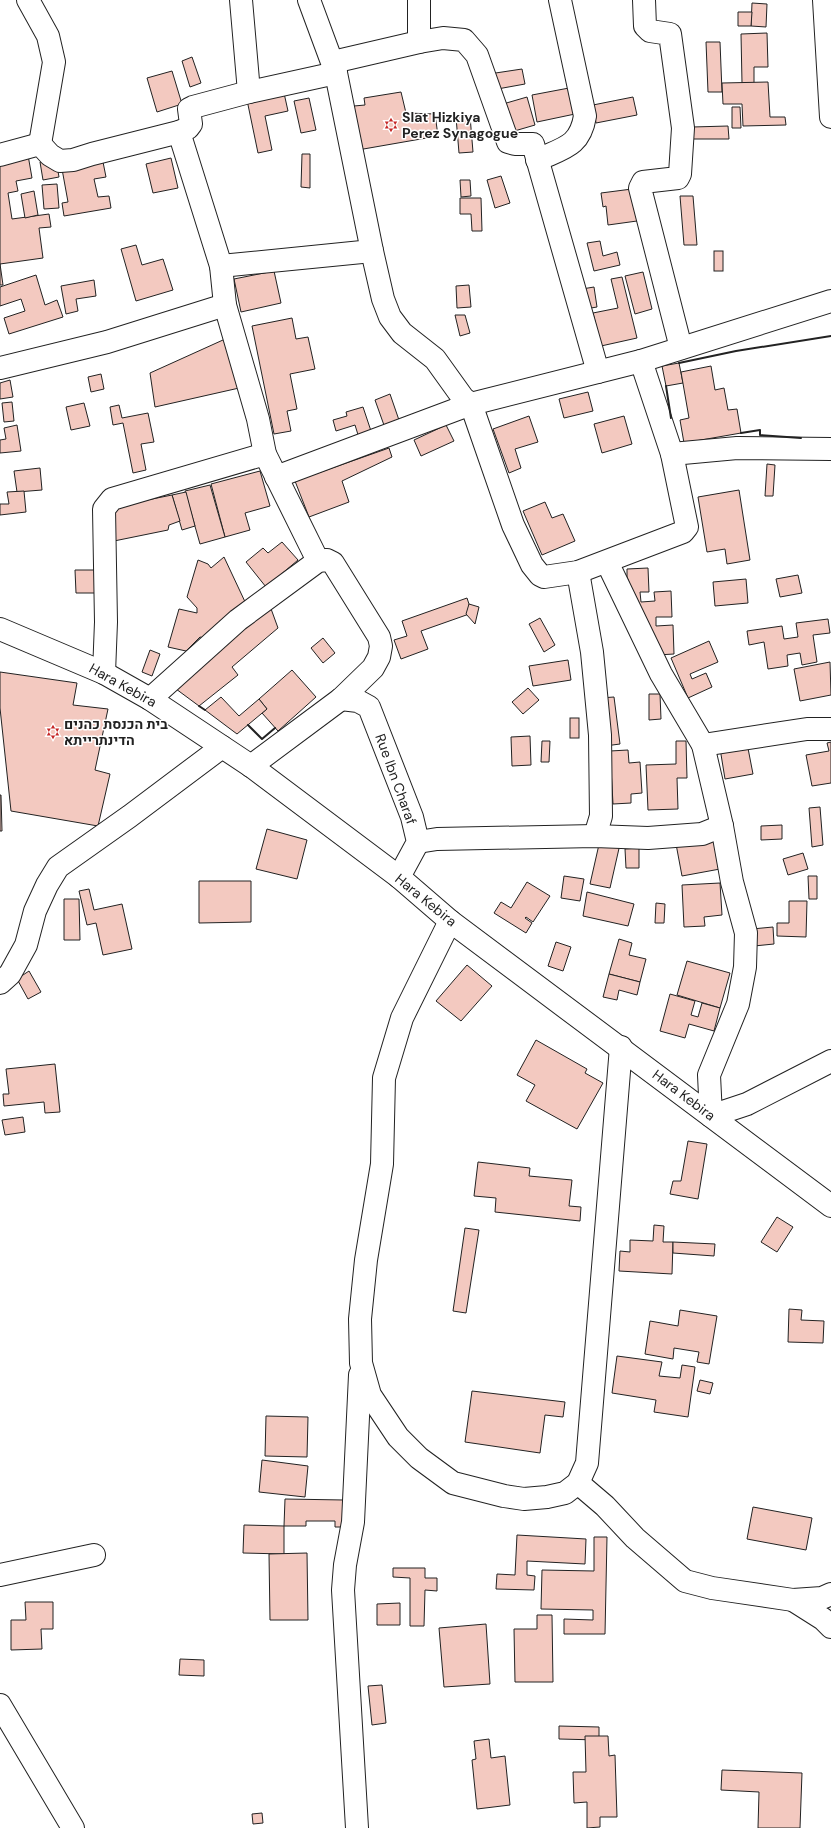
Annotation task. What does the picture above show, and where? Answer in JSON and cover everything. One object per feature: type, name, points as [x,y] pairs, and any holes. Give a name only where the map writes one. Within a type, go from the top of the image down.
[{"type":"street","points":[[28,0],[48,36],[54,62],[40,144]]},
{"type":"street","points":[[241,0],[249,92]]},
{"type":"street","points":[[309,0],[335,68],[372,251],[383,299],[390,317],[402,333],[434,359],[463,398],[471,404],[514,525],[532,565],[540,575],[544,577],[578,572],[607,562],[683,532],[687,527],[672,454],[640,361]]},
{"type":"street","points":[[419,0],[419,42]]},
{"type":"street","points":[[537,160],[574,143],[583,129],[585,116],[560,0]]},
{"type":"street","points":[[644,0],[645,26],[650,31],[670,34],[683,128],[680,174],[678,178],[643,182],[640,188],[681,348]]},
{"type":"street","points":[[824,0],[831,117]]},
{"type":"street","points":[[40,144],[50,155],[60,161],[73,160],[179,132],[188,128],[191,124],[189,109],[193,106],[335,68],[419,42],[443,38],[464,40],[476,55],[508,142],[515,144],[533,144],[598,372]]},
{"type":"street","points":[[179,132],[221,266],[226,305],[258,419],[266,454],[318,561]]},
{"type":"street","points":[[0,155],[40,144]]},
{"type":"street","points":[[221,266],[372,251]]},
{"type":"street","points":[[276,477],[471,404],[640,361],[831,301]]},
{"type":"street","points":[[0,368],[107,342],[226,305]]},
{"type":"street","points":[[672,454],[737,448],[831,449]]},
{"type":"street","points":[[104,673],[106,622],[104,509],[107,504],[112,499],[266,454]]},
{"type":"street","points":[[150,699],[188,663],[238,620],[318,561],[327,560],[333,563],[379,637],[381,646],[379,657],[373,668],[341,699],[251,766]]},
{"type":"street","points":[[607,562],[661,674],[703,745],[722,826],[732,882],[746,933],[745,967],[738,1004],[709,1075],[711,1116],[747,1104],[831,1061]]},
{"type":"street","points":[[578,572],[592,652],[600,735],[601,816],[595,836]]},
{"type":"street","name":"Hara Kebira","points":[[0,629],[104,673],[150,699],[251,766],[399,878],[450,920],[831,1206]]},
{"type":"street","name":"Rue Ibn Charaf","points":[[341,699],[358,701],[369,707],[412,816],[418,842],[399,878]]},
{"type":"street","points":[[703,745],[807,729],[831,729]]},
{"type":"street","points":[[0,983],[10,974],[26,945],[36,911],[47,885],[58,867],[130,816],[222,747]]},
{"type":"street","points":[[418,842],[437,839],[595,836],[648,838],[702,834],[722,826]]},
{"type":"street","points":[[356,1828],[343,1590],[345,1565],[353,1522],[361,1363],[360,1319],[366,1260],[382,1164],[384,1078],[402,1018],[450,920]]},
{"type":"street","points":[[361,1363],[370,1395],[398,1437],[419,1458],[453,1483],[504,1496],[524,1499],[547,1497],[565,1493],[578,1483],[587,1463],[621,1047]]},
{"type":"street","points":[[578,1483],[605,1506],[635,1538],[685,1581],[712,1588],[793,1600],[822,1598],[831,1594]]},
{"type":"street","points":[[0,1575],[94,1555]]},
{"type":"street","points":[[793,1600],[823,1619],[831,1627]]},
{"type":"street","points":[[0,1705],[73,1828]]},
{"type":"building","points":[[752,3],[767,4],[766,27],[751,26]]},
{"type":"building","points":[[738,12],[752,12],[751,26],[738,26]]},
{"type":"building","points":[[767,33],[768,67],[754,67],[754,83],[742,83],[741,34]]},
{"type":"building","points":[[706,42],[720,42],[722,92],[708,92]]},
{"type":"building","points":[[192,57],[201,83],[190,87],[182,61]]},
{"type":"building","points":[[522,69],[525,84],[492,90],[489,74]]},
{"type":"building","points":[[172,71],[182,104],[157,112],[147,78]]},
{"type":"building","points":[[768,82],[770,117],[785,117],[786,125],[743,126],[742,104],[723,104],[722,83]]},
{"type":"building","points":[[569,88],[575,114],[537,122],[532,95]]},
{"type":"building","name":"Slat Hizkiya Perez Synagogue","points":[[401,92],[406,113],[435,114],[438,136],[352,151],[343,107],[365,105],[364,98]]},
{"type":"building","points":[[284,93],[288,111],[265,116],[272,150],[258,153],[247,100]]},
{"type":"building","points":[[527,97],[535,125],[511,132],[503,104]]},
{"type":"building","points":[[633,97],[637,115],[596,123],[593,105]]},
{"type":"building","points":[[309,98],[316,130],[301,133],[294,101]]},
{"type":"building","points":[[732,107],[740,107],[741,128],[732,128]]},
{"type":"building","points":[[470,116],[473,152],[459,153],[456,117]]},
{"type":"building","points":[[728,126],[729,139],[692,139],[692,127]]},
{"type":"building","points":[[302,154],[310,154],[310,188],[301,187]]},
{"type":"building","points":[[28,155],[32,178],[16,181],[18,191],[8,193],[12,219],[49,214],[51,227],[39,228],[43,258],[0,264],[0,159]]},
{"type":"building","points":[[171,158],[178,188],[153,193],[146,164]]},
{"type":"building","points":[[56,160],[59,177],[43,180],[40,162]]},
{"type":"building","points":[[103,162],[106,177],[94,179],[98,197],[109,196],[111,208],[64,216],[62,203],[68,202],[62,169]]},
{"type":"building","points":[[501,176],[510,203],[495,208],[487,180]]},
{"type":"building","points":[[460,180],[470,180],[471,196],[461,197]]},
{"type":"building","points":[[57,184],[59,208],[44,209],[42,185]]},
{"type":"building","points":[[632,189],[637,221],[608,225],[606,206],[603,207],[601,193]]},
{"type":"building","points":[[34,191],[38,215],[25,218],[21,194]]},
{"type":"building","points":[[680,196],[693,196],[697,245],[684,245]]},
{"type":"building","points":[[460,198],[481,198],[482,231],[472,231],[471,214],[460,214]]},
{"type":"building","points":[[600,241],[603,256],[617,252],[620,265],[594,271],[587,243]]},
{"type":"building","points":[[136,245],[142,265],[163,259],[173,290],[136,301],[121,249]]},
{"type":"building","points":[[714,251],[723,251],[723,271],[714,271]]},
{"type":"building","points":[[0,264],[3,285],[0,285]]},
{"type":"building","points":[[274,271],[281,303],[241,312],[234,279]]},
{"type":"building","points":[[643,272],[652,309],[635,314],[625,276]]},
{"type":"building","points":[[36,275],[45,305],[57,300],[63,317],[9,334],[4,318],[25,311],[21,299],[0,306],[0,287]]},
{"type":"building","points":[[622,277],[637,338],[601,346],[593,313],[618,308],[611,279]]},
{"type":"building","points":[[94,280],[96,296],[76,299],[78,311],[66,314],[61,286]]},
{"type":"building","points":[[469,285],[471,307],[457,308],[456,286]]},
{"type":"building","points":[[594,287],[597,307],[585,309],[582,289]]},
{"type":"building","points":[[455,315],[465,315],[470,333],[460,336]]},
{"type":"building","points":[[292,318],[296,339],[308,337],[315,369],[290,374],[297,409],[287,411],[291,431],[274,434],[252,326]]},
{"type":"building","points":[[234,335],[248,386],[155,407],[150,373]]},
{"type":"building","points":[[679,363],[683,383],[666,386],[662,366]]},
{"type":"building","points":[[711,366],[715,390],[724,388],[728,410],[737,409],[741,433],[684,443],[680,420],[689,418],[681,372]]},
{"type":"building","points":[[101,374],[104,389],[91,392],[88,377]]},
{"type":"building","points":[[10,380],[13,397],[0,399],[0,383]]},
{"type":"building","points":[[588,392],[593,411],[564,418],[559,399]]},
{"type":"building","points":[[390,394],[400,423],[385,428],[375,400]]},
{"type":"building","points":[[12,402],[14,421],[4,422],[2,403]]},
{"type":"building","points":[[84,403],[90,426],[71,430],[66,407]]},
{"type":"building","points":[[119,405],[122,418],[148,413],[154,442],[141,444],[146,470],[133,473],[123,423],[113,425],[110,407]]},
{"type":"building","points":[[363,407],[372,434],[359,438],[355,425],[336,431],[333,420],[347,416],[346,412]]},
{"type":"building","points":[[529,416],[538,442],[515,449],[521,468],[509,473],[493,429]]},
{"type":"building","points":[[624,416],[632,444],[602,453],[594,424]]},
{"type":"building","points":[[17,425],[21,451],[0,453],[0,440],[6,439],[4,428]]},
{"type":"building","points":[[446,425],[454,441],[421,456],[414,440]]},
{"type":"building","points":[[389,448],[392,457],[342,481],[349,502],[309,517],[295,481]]},
{"type":"building","points":[[767,464],[775,465],[773,496],[765,496]]},
{"type":"building","points":[[40,468],[42,490],[17,492],[14,471]]},
{"type":"building","points":[[260,471],[270,506],[245,513],[250,530],[225,537],[211,484]]},
{"type":"building","points":[[210,485],[225,537],[200,544],[185,491]]},
{"type":"building","points":[[739,490],[750,560],[727,564],[725,549],[707,552],[698,497]]},
{"type":"building","points":[[24,491],[26,512],[0,515],[0,504],[9,504],[7,492]]},
{"type":"building","points":[[186,492],[195,526],[182,530],[172,495]]},
{"type":"building","points":[[172,495],[180,521],[169,525],[168,530],[114,541],[112,507]]},
{"type":"building","points":[[545,502],[552,518],[563,514],[575,541],[542,555],[523,511]]},
{"type":"building","points":[[282,542],[298,560],[266,587],[246,562],[263,548],[268,553]]},
{"type":"building","points":[[224,557],[247,606],[209,639],[200,637],[186,651],[168,647],[179,609],[197,613],[197,608],[187,597],[198,560],[208,564],[211,568]]},
{"type":"building","points":[[648,568],[649,592],[640,592],[641,602],[655,601],[654,592],[671,591],[672,617],[656,617],[656,626],[673,625],[674,654],[657,655],[627,577],[627,569]]},
{"type":"building","points":[[75,570],[96,570],[96,593],[76,593]]},
{"type":"building","points":[[798,575],[802,593],[780,597],[776,579]]},
{"type":"building","points":[[746,579],[748,603],[715,606],[713,582]]},
{"type":"building","points":[[467,598],[472,613],[421,631],[428,649],[401,659],[394,640],[407,636],[402,621]]},
{"type":"building","points":[[469,604],[479,607],[475,624],[466,614]]},
{"type":"building","points":[[270,606],[278,628],[232,667],[238,675],[199,706],[172,686]]},
{"type":"building","points":[[540,618],[555,645],[544,652],[529,624]]},
{"type":"building","points":[[828,619],[830,633],[813,635],[817,662],[802,665],[800,653],[787,655],[788,666],[768,669],[764,642],[749,645],[747,631],[782,626],[784,639],[798,637],[796,623]]},
{"type":"building","points":[[323,638],[335,653],[323,663],[311,648]]},
{"type":"building","points":[[709,641],[718,662],[690,674],[692,679],[706,673],[712,687],[688,698],[671,658]]},
{"type":"building","points":[[150,650],[160,654],[152,676],[142,672]]},
{"type":"building","points":[[568,660],[571,680],[533,686],[529,666]]},
{"type":"building","points":[[830,662],[831,695],[800,701],[794,669]]},
{"type":"building","points":[[292,670],[316,697],[278,731],[262,713],[267,709],[259,699]]},
{"type":"building","name":"בית הכנסת כהנים הדינתרייתא","points":[[0,672],[77,683],[73,705],[108,709],[95,770],[110,774],[98,826],[11,811],[0,708]]},
{"type":"building","points":[[528,688],[539,700],[523,714],[512,702]]},
{"type":"building","points":[[649,694],[660,694],[661,719],[649,720]]},
{"type":"building","points":[[221,697],[239,716],[259,699],[267,709],[237,734],[205,710]]},
{"type":"building","points":[[614,697],[620,744],[605,746],[600,698]]},
{"type":"building","points":[[570,718],[579,718],[579,738],[570,738]]},
{"type":"building","points":[[530,736],[531,765],[512,766],[511,737]]},
{"type":"building","points":[[746,738],[753,774],[725,779],[719,742]]},
{"type":"building","points":[[542,741],[550,741],[549,762],[541,762]]},
{"type":"building","points":[[676,741],[686,741],[687,778],[677,778],[678,809],[648,810],[646,765],[676,764]]},
{"type":"building","points":[[831,742],[831,783],[812,786],[806,755],[829,751],[827,743]]},
{"type":"building","points":[[628,750],[629,763],[640,762],[642,793],[631,794],[631,803],[613,804],[610,751]]},
{"type":"building","points":[[1,795],[2,831],[0,831]]},
{"type":"building","points":[[820,807],[823,845],[812,847],[809,808]]},
{"type":"building","points":[[711,821],[720,869],[682,876],[673,828]]},
{"type":"building","points":[[782,825],[782,839],[761,840],[761,826]]},
{"type":"building","points":[[267,829],[307,840],[297,879],[256,869]]},
{"type":"building","points":[[600,840],[620,844],[610,888],[590,884]]},
{"type":"building","points":[[639,848],[639,868],[626,868],[625,849]]},
{"type":"building","points":[[803,853],[808,869],[788,875],[783,859]]},
{"type":"building","points":[[564,876],[584,879],[580,901],[561,898]]},
{"type":"building","points":[[808,876],[817,876],[817,899],[809,899]]},
{"type":"building","points":[[199,881],[251,881],[251,922],[199,923]]},
{"type":"building","points":[[527,882],[550,896],[533,922],[526,917],[525,918],[532,923],[526,933],[494,913],[501,902],[511,908]]},
{"type":"building","points":[[720,883],[722,915],[704,917],[705,926],[684,927],[682,885]]},
{"type":"building","points":[[89,889],[94,910],[122,904],[132,949],[103,955],[96,923],[87,925],[79,891]]},
{"type":"building","points":[[587,892],[634,904],[628,926],[583,916]]},
{"type":"building","points":[[64,899],[79,899],[80,940],[64,940]]},
{"type":"building","points":[[789,901],[807,901],[806,937],[777,936],[777,923],[789,923]]},
{"type":"building","points":[[656,903],[665,904],[664,923],[655,923]]},
{"type":"building","points":[[773,927],[774,944],[754,946],[752,929]]},
{"type":"building","points":[[619,939],[632,943],[629,955],[646,959],[640,982],[609,974]]},
{"type":"building","points":[[556,942],[571,947],[563,971],[548,966]]},
{"type":"building","points":[[687,961],[730,973],[720,1008],[677,995]]},
{"type":"building","points":[[467,965],[492,986],[461,1021],[436,1001]]},
{"type":"building","points":[[29,971],[41,992],[28,999],[17,979]]},
{"type":"building","points":[[609,974],[640,982],[637,995],[619,990],[617,1000],[603,997]]},
{"type":"building","points":[[670,994],[695,1001],[691,1015],[698,1017],[702,1003],[720,1008],[714,1031],[689,1024],[685,1038],[660,1031]]},
{"type":"building","points":[[536,1040],[587,1069],[585,1073],[603,1083],[577,1129],[526,1101],[535,1085],[517,1075]]},
{"type":"building","points":[[55,1064],[60,1112],[45,1113],[44,1102],[4,1106],[3,1094],[9,1094],[6,1069]]},
{"type":"building","points":[[23,1117],[25,1132],[5,1135],[2,1120]]},
{"type":"building","points":[[688,1141],[707,1144],[698,1199],[670,1194],[673,1181],[681,1181]]},
{"type":"building","points":[[478,1162],[530,1168],[529,1176],[572,1180],[569,1206],[581,1207],[580,1221],[495,1212],[496,1198],[474,1196]]},
{"type":"building","points":[[777,1217],[793,1227],[777,1252],[761,1242]]},
{"type":"building","points":[[654,1225],[664,1226],[663,1242],[673,1242],[672,1274],[619,1271],[620,1251],[630,1252],[630,1240],[653,1241]]},
{"type":"building","points":[[465,1228],[479,1230],[466,1313],[453,1311]]},
{"type":"building","points":[[673,1242],[715,1244],[714,1256],[673,1253]]},
{"type":"building","points":[[789,1309],[802,1310],[801,1320],[824,1321],[823,1343],[788,1342]]},
{"type":"building","points":[[680,1310],[717,1316],[709,1364],[697,1362],[699,1352],[674,1348],[673,1359],[645,1354],[650,1321],[678,1326]]},
{"type":"building","points":[[617,1356],[662,1362],[659,1376],[680,1378],[682,1365],[695,1367],[688,1417],[654,1412],[656,1400],[612,1393]]},
{"type":"building","points":[[700,1380],[713,1383],[710,1394],[697,1391]]},
{"type":"building","points":[[472,1391],[565,1402],[563,1417],[545,1415],[540,1453],[465,1442]]},
{"type":"building","points":[[266,1416],[308,1417],[307,1457],[265,1456]]},
{"type":"building","points":[[262,1460],[308,1466],[305,1497],[259,1492]]},
{"type":"building","points":[[285,1499],[344,1500],[344,1527],[335,1527],[335,1521],[306,1521],[306,1526],[284,1526]]},
{"type":"building","points":[[753,1507],[812,1518],[806,1550],[747,1539]]},
{"type":"building","points":[[244,1525],[284,1526],[284,1554],[243,1553]]},
{"type":"building","points":[[517,1535],[586,1539],[585,1564],[527,1561],[527,1575],[535,1576],[534,1590],[496,1589],[497,1574],[515,1575]]},
{"type":"building","points":[[594,1537],[607,1537],[605,1634],[564,1634],[564,1619],[593,1620],[593,1610],[541,1609],[542,1570],[594,1571]]},
{"type":"building","points":[[307,1553],[308,1620],[270,1620],[269,1554]]},
{"type":"building","points":[[393,1568],[425,1568],[425,1578],[437,1578],[437,1591],[425,1590],[424,1626],[410,1626],[410,1578],[393,1577]]},
{"type":"building","points":[[25,1602],[53,1602],[53,1629],[41,1629],[42,1649],[11,1650],[11,1620],[26,1620]]},
{"type":"building","points":[[400,1603],[400,1625],[377,1625],[377,1604]]},
{"type":"building","points":[[537,1615],[552,1615],[553,1682],[515,1682],[514,1629],[537,1629]]},
{"type":"building","points":[[486,1624],[490,1684],[444,1687],[439,1628]]},
{"type":"building","points":[[180,1659],[204,1660],[204,1676],[179,1675]]},
{"type":"building","points":[[382,1685],[386,1723],[372,1725],[368,1686]]},
{"type":"building","points":[[559,1726],[599,1727],[599,1740],[559,1739]]},
{"type":"building","points":[[585,1736],[608,1736],[609,1756],[615,1755],[617,1817],[600,1817],[600,1827],[587,1828],[587,1802],[574,1803],[573,1772],[586,1772]]},
{"type":"building","points":[[489,1739],[491,1758],[505,1756],[510,1805],[477,1809],[472,1760],[476,1759],[474,1741]]},
{"type":"building","points":[[722,1770],[802,1773],[800,1828],[758,1828],[759,1792],[721,1790]]},
{"type":"building","points":[[262,1813],[263,1823],[253,1824],[252,1814]]},
{"type":"wall","points":[[679,363],[736,351],[831,336]]},
{"type":"wall","points":[[666,386],[671,418]]},
{"type":"wall","points":[[741,433],[760,430],[760,435],[801,438]]},
{"type":"wall","points":[[199,706],[205,710]]},
{"type":"wall","points":[[248,725],[262,739],[275,728]]},
{"type":"place","name":"Slat Hizkiya Perez Synagogue","points":[[391,125]]},
{"type":"place","name":"בית הכנסת כהנים הדינתרייתא","points":[[53,732]]}]
